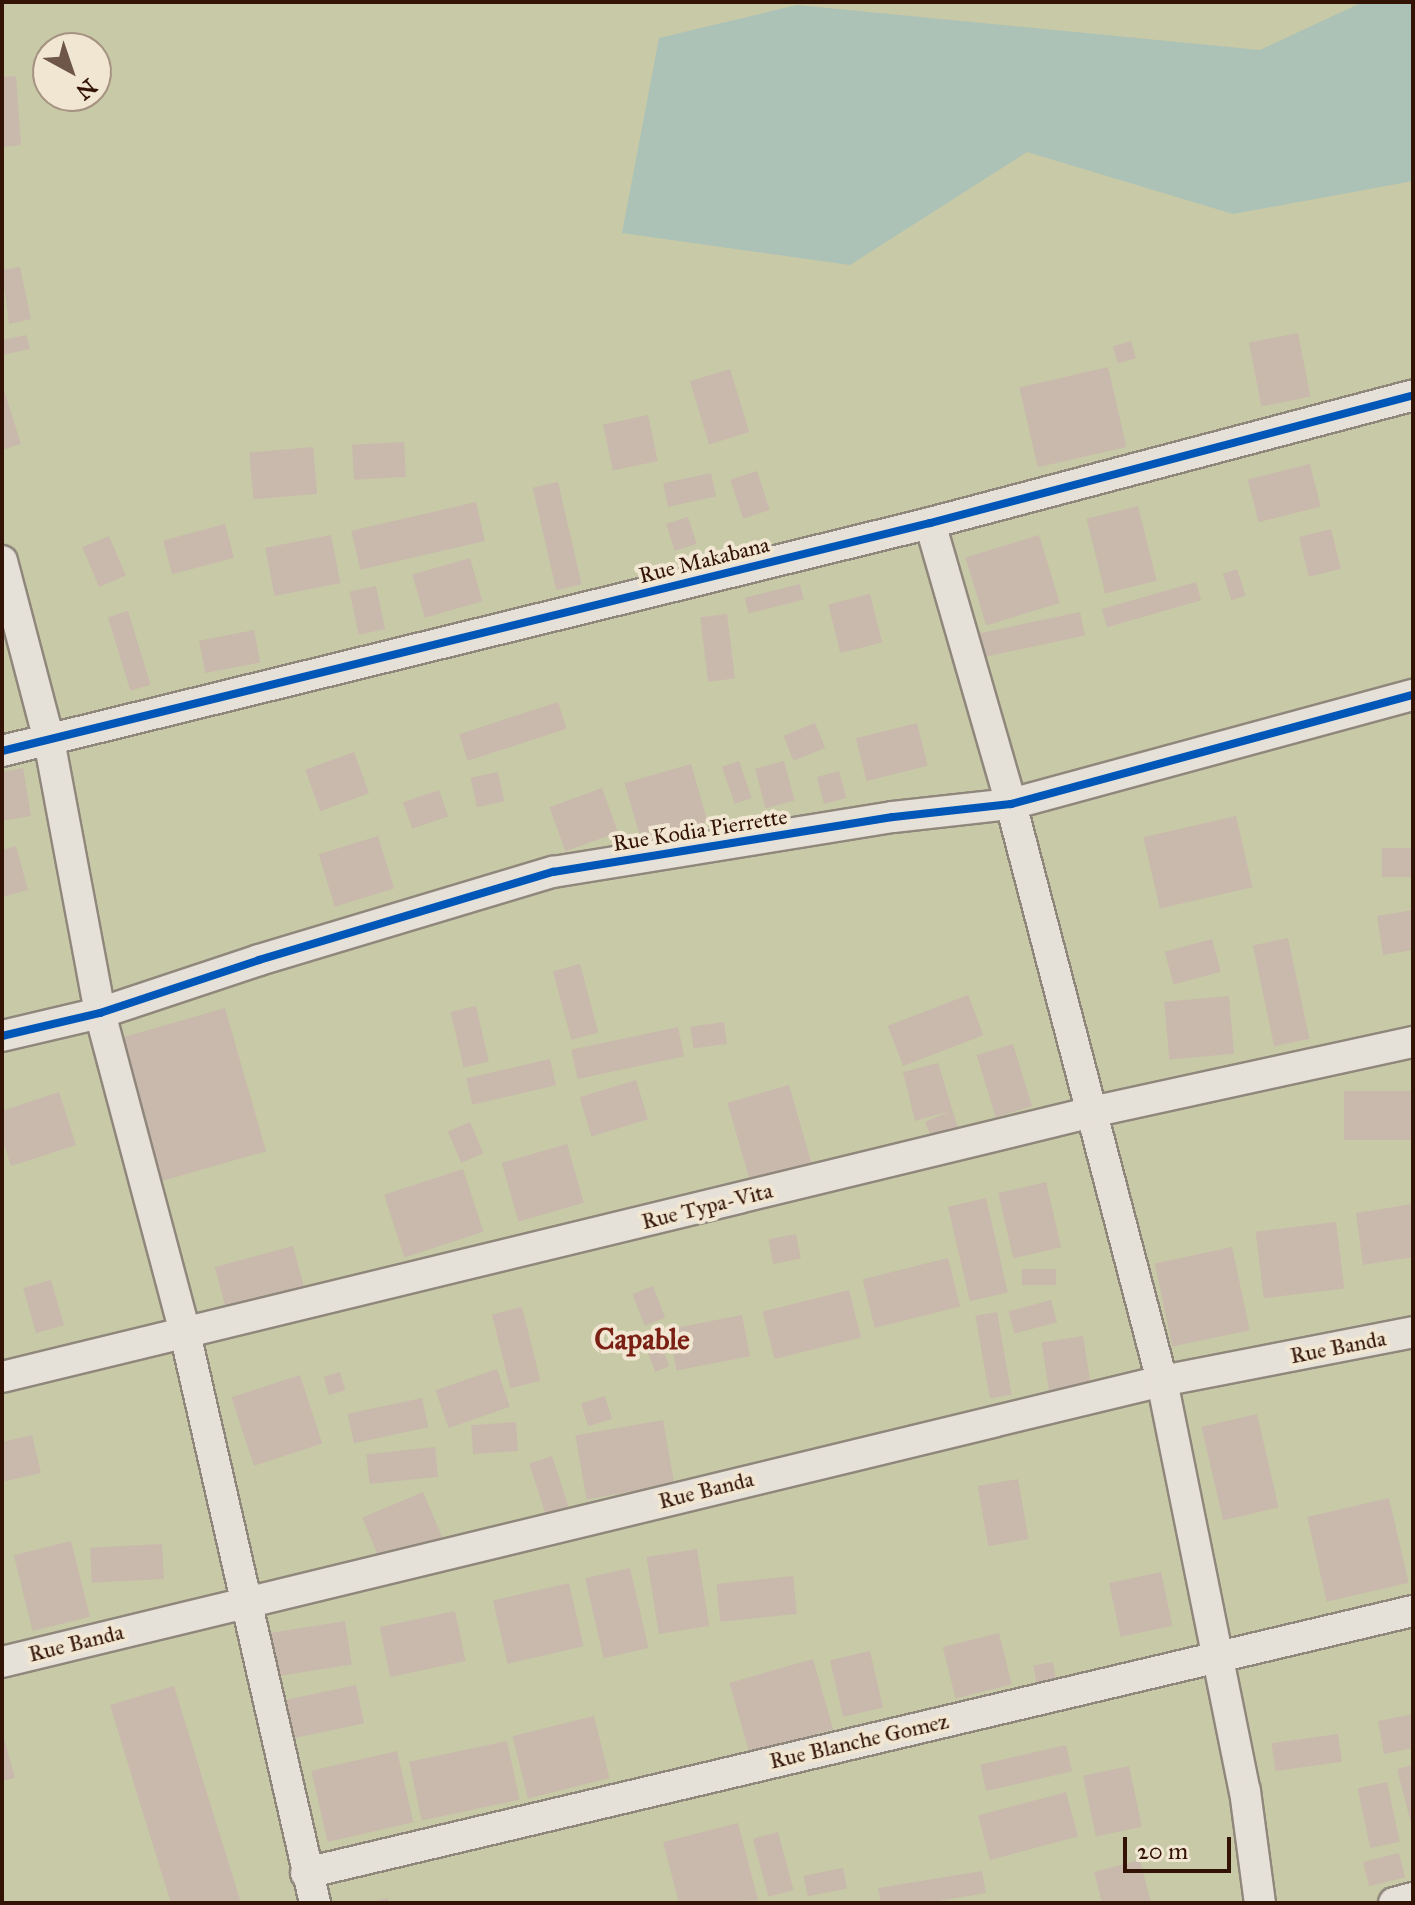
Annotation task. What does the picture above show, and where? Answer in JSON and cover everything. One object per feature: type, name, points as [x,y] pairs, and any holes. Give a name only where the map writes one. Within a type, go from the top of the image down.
[{"type":"street","name":"Rue Makabana","points":[[2,751],[930,523],[1413,395]]},
{"type":"street","points":[[930,523],[1011,804],[1162,1381],[1245,1791],[1260,1903]]},
{"type":"street","points":[[2,561],[49,740],[100,1013],[185,1333],[315,1903]]},
{"type":"street","name":"Rue Kodia Pierrette","points":[[2,1036],[100,1013],[259,960],[553,872],[878,819],[1011,804],[1413,695]]},
{"type":"street","name":"Rue Typa-Vita","points":[[2,1377],[1092,1112],[1413,1042]]},
{"type":"street","name":"Rue Banda","points":[[2,1662],[1162,1381],[1413,1332]]},
{"type":"street","name":"Rue Blanche Gomez","points":[[306,1873],[1413,1611]]},
{"type":"street","points":[[1394,1903],[1413,1898]]},
{"type":"green space","points":[[2,2],[1413,2],[1413,1903],[2,1903]]},
{"type":"shaded area","points":[[1363,2],[1413,2],[1413,181],[1233,214],[1027,152],[850,265],[622,233],[659,38],[797,5],[1260,50]]},
{"type":"building","points":[[16,76],[21,145],[2,147],[2,77]]},
{"type":"building","points":[[20,267],[31,319],[9,324],[2,270]]},
{"type":"building","points":[[1298,333],[1310,397],[1261,406],[1249,343]]},
{"type":"building","points":[[26,335],[30,349],[2,355],[2,340]]},
{"type":"building","points":[[1131,341],[1136,358],[1118,364],[1113,346]]},
{"type":"building","points":[[1108,367],[1126,447],[1038,467],[1019,387]]},
{"type":"building","points":[[730,369],[749,432],[709,444],[690,381]]},
{"type":"building","points":[[2,384],[21,444],[2,450]]},
{"type":"building","points":[[648,415],[658,461],[613,471],[603,425]]},
{"type":"building","points":[[404,442],[406,477],[354,480],[352,445]]},
{"type":"building","points":[[313,447],[317,494],[253,499],[249,453]]},
{"type":"building","points":[[1310,464],[1321,507],[1259,522],[1248,479]]},
{"type":"building","points":[[757,471],[770,510],[743,519],[730,480]]},
{"type":"building","points":[[711,473],[716,496],[668,507],[663,483]]},
{"type":"building","points":[[558,482],[582,584],[556,590],[533,488]]},
{"type":"building","points":[[476,502],[485,541],[360,570],[351,531]]},
{"type":"building","points":[[1138,506],[1157,581],[1105,594],[1087,519]]},
{"type":"building","points":[[688,517],[697,544],[675,551],[666,524]]},
{"type":"building","points":[[225,524],[234,558],[172,574],[163,541]]},
{"type":"building","points":[[1331,529],[1341,569],[1309,577],[1299,537]]},
{"type":"building","points":[[331,535],[340,583],[275,596],[265,548]]},
{"type":"building","points":[[1039,535],[1060,603],[986,625],[965,558]]},
{"type":"building","points":[[109,536],[126,576],[99,587],[82,547]]},
{"type":"building","points":[[470,558],[482,601],[425,618],[412,575]]},
{"type":"building","points":[[1237,569],[1246,596],[1231,600],[1223,574]]},
{"type":"building","points":[[1196,582],[1201,600],[1107,627],[1102,609]]},
{"type":"building","points":[[800,584],[804,600],[749,613],[745,598]]},
{"type":"building","points":[[376,586],[385,629],[359,635],[350,592]]},
{"type":"building","points":[[870,594],[882,643],[840,653],[828,604]]},
{"type":"building","points":[[128,611],[151,685],[130,691],[108,617]]},
{"type":"building","points":[[1080,612],[1085,635],[978,658],[973,635]]},
{"type":"building","points":[[727,614],[735,679],[708,682],[700,617]]},
{"type":"building","points":[[254,630],[260,662],[205,673],[199,641]]},
{"type":"building","points":[[558,702],[567,729],[468,761],[459,734]]},
{"type":"building","points":[[815,723],[825,748],[794,761],[783,736]]},
{"type":"building","points":[[917,723],[928,766],[867,781],[856,738]]},
{"type":"building","points":[[354,752],[369,793],[320,811],[305,770]]},
{"type":"building","points":[[739,761],[752,798],[735,804],[722,767]]},
{"type":"building","points":[[784,761],[795,801],[766,808],[755,769]]},
{"type":"building","points":[[691,764],[708,822],[641,841],[625,783]]},
{"type":"building","points":[[23,768],[31,816],[2,821],[2,772]]},
{"type":"building","points":[[839,771],[846,798],[824,804],[817,777]]},
{"type":"building","points":[[498,772],[504,801],[477,807],[471,778]]},
{"type":"building","points":[[602,788],[618,832],[565,851],[549,807]]},
{"type":"building","points":[[439,790],[448,816],[412,829],[403,802]]},
{"type":"building","points":[[1236,816],[1252,887],[1160,908],[1143,837]]},
{"type":"building","points":[[378,836],[394,889],[335,907],[319,854]]},
{"type":"building","points":[[16,846],[28,890],[2,897],[2,850]]},
{"type":"building","points":[[1382,848],[1413,848],[1413,877],[1382,877]]},
{"type":"building","points":[[1413,910],[1413,950],[1383,955],[1377,916]]},
{"type":"building","points":[[1288,938],[1309,1039],[1274,1046],[1253,945]]},
{"type":"building","points":[[1212,939],[1221,972],[1173,985],[1165,952]]},
{"type":"building","points":[[580,964],[598,1033],[571,1040],[553,971]]},
{"type":"building","points":[[968,995],[983,1035],[903,1066],[888,1026]]},
{"type":"building","points":[[1229,996],[1234,1054],[1169,1059],[1164,1002]]},
{"type":"building","points":[[476,1006],[489,1062],[463,1067],[451,1012]]},
{"type":"building","points":[[225,1008],[266,1151],[161,1181],[120,1038]]},
{"type":"building","points":[[724,1022],[727,1044],[693,1049],[690,1027]]},
{"type":"building","points":[[678,1027],[684,1056],[578,1079],[571,1050]]},
{"type":"building","points":[[1013,1044],[1032,1106],[996,1117],[977,1055]]},
{"type":"building","points":[[550,1059],[556,1085],[472,1105],[466,1078]]},
{"type":"building","points":[[938,1063],[961,1138],[936,1148],[925,1122],[950,1111],[915,1121],[903,1072]]},
{"type":"building","points":[[636,1080],[648,1119],[592,1136],[580,1097]]},
{"type":"building","points":[[789,1085],[812,1164],[750,1181],[727,1103]]},
{"type":"building","points":[[1344,1091],[1413,1091],[1413,1140],[1344,1140]]},
{"type":"building","points":[[59,1092],[76,1145],[11,1166],[2,1138],[2,1111]]},
{"type":"building","points":[[470,1122],[483,1153],[461,1163],[448,1131]]},
{"type":"building","points":[[567,1144],[584,1203],[518,1221],[502,1163]]},
{"type":"building","points":[[463,1169],[483,1232],[404,1257],[384,1195]]},
{"type":"building","points":[[1046,1182],[1061,1247],[1013,1258],[998,1193]]},
{"type":"building","points":[[986,1198],[1008,1293],[970,1301],[948,1207]]},
{"type":"building","points":[[1413,1204],[1413,1257],[1363,1265],[1356,1213]]},
{"type":"building","points":[[1336,1222],[1344,1289],[1264,1298],[1256,1232]]},
{"type":"building","points":[[796,1234],[801,1259],[773,1264],[769,1239]]},
{"type":"building","points":[[293,1246],[305,1290],[227,1311],[215,1267]]},
{"type":"building","points":[[1232,1247],[1250,1330],[1172,1347],[1155,1263]]},
{"type":"building","points":[[948,1258],[960,1307],[875,1328],[863,1279]]},
{"type":"building","points":[[1022,1269],[1056,1269],[1056,1285],[1022,1285]]},
{"type":"building","points":[[51,1280],[64,1325],[36,1333],[23,1288]]},
{"type":"building","points":[[653,1286],[665,1318],[645,1326],[632,1294]]},
{"type":"building","points":[[849,1290],[861,1338],[774,1359],[763,1312]]},
{"type":"building","points":[[1051,1300],[1057,1322],[1014,1334],[1008,1311]]},
{"type":"building","points":[[522,1307],[540,1381],[510,1388],[492,1314]]},
{"type":"building","points":[[997,1312],[1012,1395],[990,1399],[975,1316]]},
{"type":"building","points":[[742,1315],[750,1356],[676,1371],[668,1329]]},
{"type":"building","points":[[1083,1336],[1091,1389],[1050,1396],[1042,1343]]},
{"type":"building","points":[[660,1342],[669,1366],[655,1372],[646,1347]]},
{"type":"building","points":[[497,1369],[510,1407],[449,1428],[436,1390]]},
{"type":"building","points":[[340,1372],[345,1390],[329,1395],[324,1377]]},
{"type":"building","points":[[300,1375],[322,1443],[254,1466],[232,1397]]},
{"type":"building","points":[[605,1396],[612,1419],[588,1426],[581,1403]]},
{"type":"building","points":[[422,1398],[428,1427],[354,1443],[348,1414]]},
{"type":"building","points":[[1257,1414],[1279,1508],[1223,1520],[1201,1427]]},
{"type":"building","points":[[663,1420],[674,1484],[587,1499],[575,1435]]},
{"type":"building","points":[[516,1422],[518,1451],[473,1454],[471,1425]]},
{"type":"building","points":[[32,1435],[41,1473],[2,1482],[2,1442]]},
{"type":"building","points":[[435,1447],[438,1477],[370,1484],[366,1454]]},
{"type":"building","points":[[552,1456],[571,1514],[548,1521],[529,1463]]},
{"type":"building","points":[[1018,1479],[1029,1539],[988,1546],[978,1486]]},
{"type":"building","points":[[423,1492],[442,1537],[381,1563],[362,1518]]},
{"type":"building","points":[[1389,1498],[1409,1583],[1327,1602],[1307,1517]]},
{"type":"building","points":[[71,1541],[90,1617],[33,1631],[14,1555]]},
{"type":"building","points":[[162,1544],[164,1579],[92,1583],[90,1548]]},
{"type":"building","points":[[697,1549],[709,1626],[659,1634],[647,1557]]},
{"type":"building","points":[[630,1568],[648,1648],[604,1658],[585,1578]]},
{"type":"building","points":[[1161,1572],[1172,1626],[1121,1637],[1109,1583]]},
{"type":"building","points":[[793,1576],[797,1614],[720,1622],[716,1584]]},
{"type":"building","points":[[569,1583],[584,1646],[508,1664],[493,1601]]},
{"type":"building","points":[[455,1611],[466,1661],[390,1677],[380,1627]]},
{"type":"building","points":[[345,1621],[352,1664],[277,1676],[270,1633]]},
{"type":"building","points":[[999,1633],[1012,1684],[956,1698],[943,1647]]},
{"type":"building","points":[[870,1651],[883,1708],[843,1717],[830,1660]]},
{"type":"building","points":[[813,1659],[833,1729],[749,1753],[729,1683]]},
{"type":"building","points":[[1053,1662],[1057,1685],[1037,1688],[1033,1665]]},
{"type":"building","points":[[356,1685],[364,1723],[290,1739],[282,1701]]},
{"type":"building","points":[[174,1686],[241,1903],[171,1903],[142,1810],[110,1705]]},
{"type":"building","points":[[1413,1714],[1413,1748],[1384,1754],[1378,1721]]},
{"type":"building","points":[[594,1716],[609,1778],[528,1798],[512,1736]]},
{"type":"building","points":[[2,1731],[15,1778],[2,1781]]},
{"type":"building","points":[[1338,1734],[1342,1762],[1276,1771],[1272,1743]]},
{"type":"building","points":[[507,1741],[519,1800],[422,1820],[409,1762]]},
{"type":"building","points":[[1066,1745],[1072,1771],[986,1791],[980,1765]]},
{"type":"building","points":[[397,1751],[413,1822],[328,1842],[311,1771]]},
{"type":"building","points":[[1413,1765],[1413,1826],[1412,1827],[1397,1769]]},
{"type":"building","points":[[1129,1766],[1142,1827],[1096,1836],[1083,1776]]},
{"type":"building","points":[[1387,1782],[1400,1842],[1370,1848],[1358,1788]]},
{"type":"building","points":[[1066,1792],[1078,1836],[990,1860],[978,1816]]},
{"type":"building","points":[[738,1823],[758,1900],[679,1903],[663,1842]]},
{"type":"building","points":[[778,1832],[794,1890],[768,1897],[753,1839]]},
{"type":"building","points":[[1399,1853],[1405,1877],[1369,1886],[1363,1862]]},
{"type":"building","points":[[1140,1860],[1151,1903],[1102,1903],[1094,1872]]},
{"type":"building","points":[[843,1868],[847,1889],[808,1896],[804,1876]]},
{"type":"building","points":[[982,1871],[986,1893],[927,1903],[881,1903],[878,1888]]},
{"type":"building","points":[[388,1898],[389,1903],[370,1903],[370,1902]]},
{"type":"cycle path","points":[[2,751],[930,523],[1413,395]]},
{"type":"cycle path","points":[[2,1036],[100,1013],[259,960],[553,872],[893,817],[1011,804],[1413,695]]},
{"type":"district","name":"Capable","points":[[642,1339]]}]
